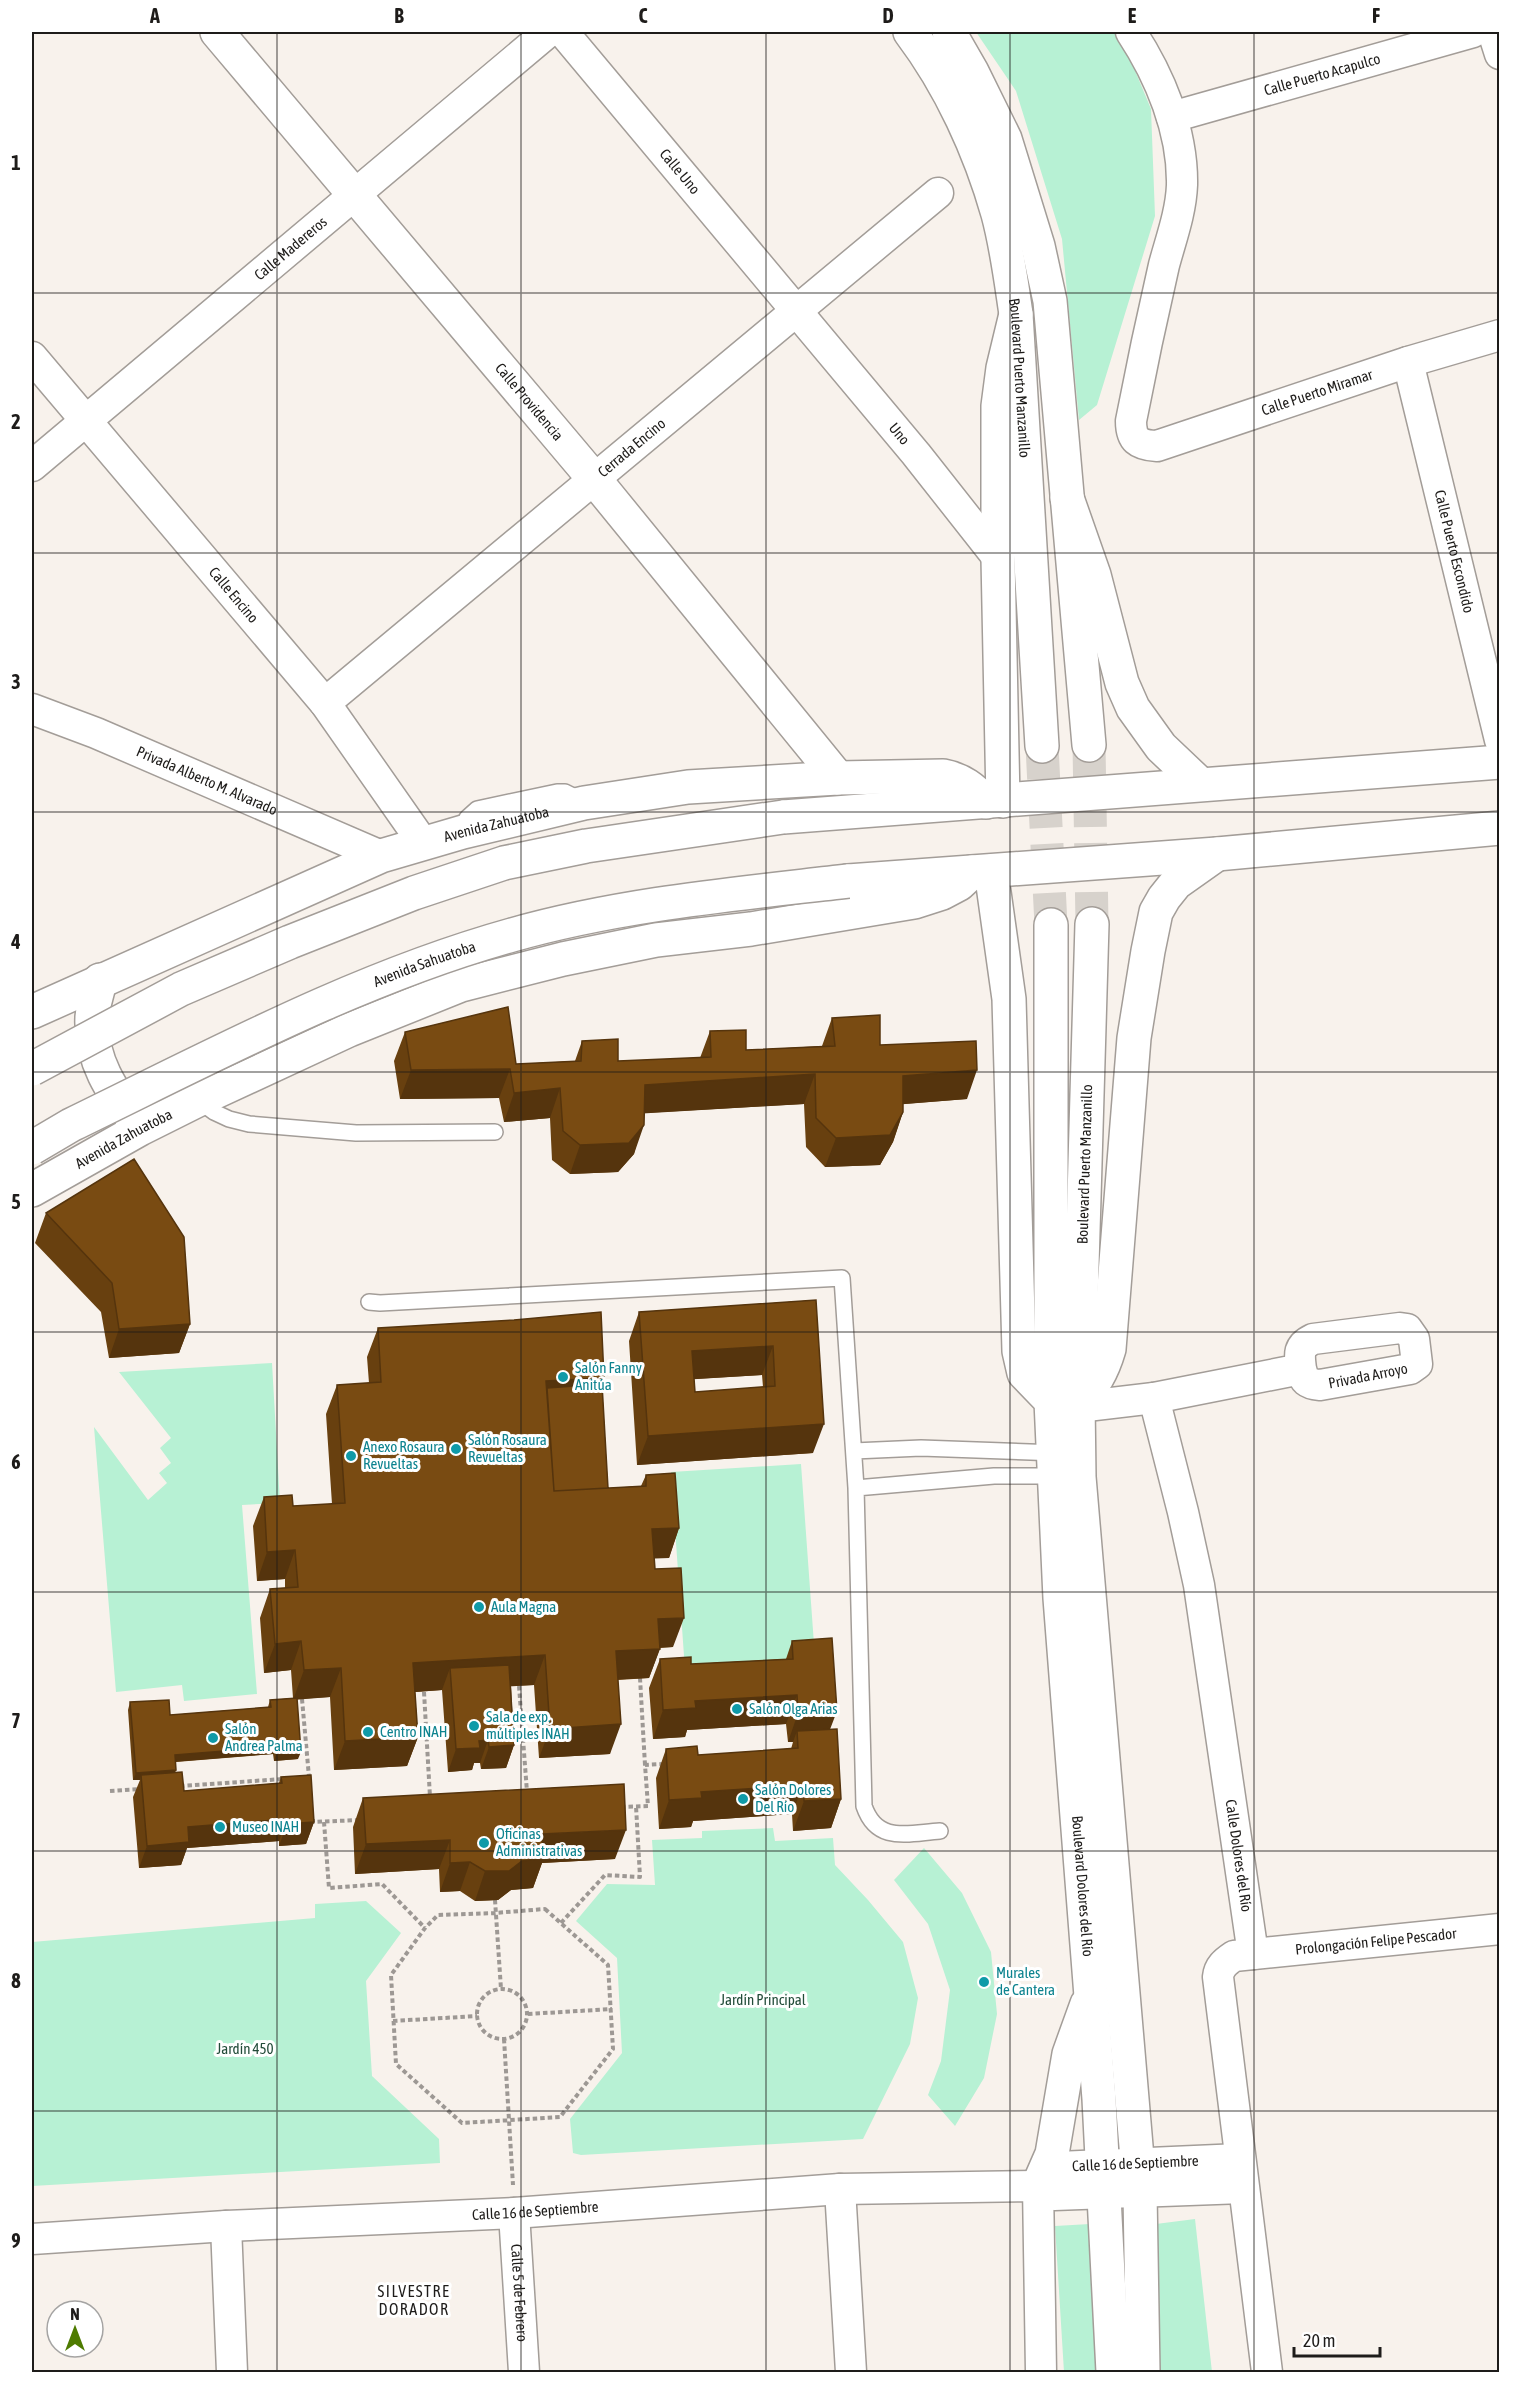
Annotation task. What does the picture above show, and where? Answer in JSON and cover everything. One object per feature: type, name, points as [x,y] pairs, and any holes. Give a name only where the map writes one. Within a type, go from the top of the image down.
[{"type":"main road","name":"Calle Providencia","points":[[217,32],[595,480],[838,778]]},
{"type":"main road","name":"Boulevard Puerto Manzanillo","points":[[910,32],[944,84],[964,124],[998,213],[1007,255],[1016,314],[1042,746]]},
{"type":"main road","points":[[949,32],[972,72],[1005,139],[1038,246],[1050,301],[1089,745]]},
{"type":"main road","points":[[995,802],[998,406],[1016,314]]},
{"type":"main road","points":[[1067,498],[1094,575],[1122,683],[1132,708],[1161,747],[1200,784]]},
{"type":"main road","points":[[32,1069],[181,989],[290,942],[414,893],[504,864],[576,848],[783,817],[1500,762]]},
{"type":"main road","name":"Avenida Zahuatoba","points":[[32,1012],[381,856],[464,831],[584,803],[688,787],[838,778],[944,776],[960,779],[995,802]]},
{"type":"main road","name":"Avenida Sahuatoba","points":[[32,1148],[71,1125],[321,1004],[429,963],[512,935],[599,914],[848,881],[1217,854],[1500,828]]},
{"type":"main road","points":[[982,872],[1009,999],[1019,1351],[1024,1373],[1069,1403],[1097,1381],[1104,1369],[1109,1348],[1134,1038],[1156,912],[1176,883],[1217,854]]},
{"type":"main road","name":"Avenida Zahuatoba","points":[[32,1190],[140,1129],[198,1100],[349,1030],[461,985],[563,959],[656,940],[751,929],[914,902],[942,893],[982,872]]},
{"type":"main road","name":"Boulevard Puerto Manzanillo","points":[[1069,1403],[1092,924]]},
{"type":"main road","name":"Boulevard Puerto Manzanillo","points":[[1051,925],[1069,1403]]},
{"type":"main road","points":[[100,980],[92,1017],[94,1048],[104,1076],[115,1096],[140,1129]]},
{"type":"main road","name":"Boulevard Dolores del Río","points":[[1069,1403],[1060,1598],[1091,1994],[1113,2373]]},
{"type":"main road","name":"Boulevard Dolores del Río","points":[[1066,1465],[1139,2178],[1143,2373]]},
{"type":"main road","points":[[1038,2186],[1052,2154],[1069,2054],[1091,1994]]},
{"type":"street","name":"Calle Madereros","points":[[32,466],[548,32]]},
{"type":"street","name":"Calle Uno","points":[[563,32],[797,310]]},
{"type":"street","points":[[1131,32],[1143,50],[1172,117]]},
{"type":"street","name":"Calle Puerto Acapulco","points":[[1172,117],[1473,32]]},
{"type":"street","points":[[1493,32],[1500,54]]},
{"type":"street","name":"Calle Puerto Miramar","points":[[1172,117],[1179,146],[1182,186],[1177,218],[1146,344],[1131,421],[1131,434],[1136,441],[1146,446],[1157,446],[1408,362],[1500,335]]},
{"type":"street","name":"Cerrada Encino","points":[[325,703],[938,193]]},
{"type":"street","name":"Uno","points":[[797,310],[998,558]]},
{"type":"street","name":"Calle Encino","points":[[32,357],[325,703],[423,843]]},
{"type":"street","name":"Calle Puerto Escondido","points":[[1408,362],[1500,740]]},
{"type":"street","name":"Privada Alberto M. Alvarado","points":[[32,709],[96,733],[381,856]]},
{"type":"street","points":[[1069,1403],[1154,1398],[1301,1369]]},
{"type":"street","name":"Calle Dolores del Río","points":[[1154,1398],[1184,1512],[1199,1585],[1252,1954]]},
{"type":"street","name":"Prolongación Felipe Pescador","points":[[1252,1954],[1500,1929]]},
{"type":"street","points":[[1252,1954],[1234,1956],[1225,1962],[1219,1970],[1218,1977],[1267,2373]]},
{"type":"street","name":"Calle 16 de Septiembre","points":[[1139,2178],[1240,2159]]},
{"type":"street","name":"Calle 16 de Septiembre","points":[[32,2239],[226,2226],[514,2213],[840,2189],[1038,2186],[1058,2167],[1103,2179],[1139,2178],[1243,2188]]},
{"type":"street","points":[[1038,2186],[1041,2373]]},
{"type":"street","points":[[840,2189],[851,2373]]},
{"type":"street","name":"Calle 5 de Febrero","points":[[514,2213],[524,2373]]},
{"type":"street","points":[[226,2226],[232,2373]]},
{"type":"lane","points":[[198,1100],[214,1112],[249,1124],[356,1133],[495,1132]]},
{"type":"lane","points":[[369,1302],[842,1278],[856,1488],[864,1806],[869,1820],[890,1834],[940,1831]]},
{"type":"lane","points":[[854,1450],[921,1448],[1066,1465]]},
{"type":"lane","points":[[856,1488],[994,1476],[1066,1465]]},
{"type":"path","points":[[614,1807],[648,1806],[640,1678]]},
{"type":"path","points":[[519,1686],[527,1800]]},
{"type":"path","points":[[424,1692],[430,1805]]},
{"type":"path","points":[[302,1699],[310,1788]]},
{"type":"path","points":[[645,1765],[668,1764]]},
{"type":"path","points":[[297,1778],[309,1777]]},
{"type":"path","points":[[169,1787],[286,1779]]},
{"type":"path","points":[[110,1791],[145,1788]]},
{"type":"path","points":[[561,1923],[605,1875],[640,1877],[636,1806]]},
{"type":"path","points":[[312,1811],[313,1822],[359,1820]]},
{"type":"path","points":[[324,1822],[329,1888],[382,1884],[425,1928]]},
{"type":"path","points":[[495,1900],[501,1989]]},
{"type":"path","points":[[546,1909],[561,1923],[608,1965],[613,2049],[560,2117],[462,2123],[396,2064],[391,1975],[425,1928],[438,1915],[546,1909]]},
{"type":"path","points":[[501,1989],[517,1993],[526,2006],[528,2014],[523,2029],[518,2034],[496,2039],[483,2031],[477,2016],[477,2008],[486,1994],[501,1989]]},
{"type":"path","points":[[528,2014],[612,2009]]},
{"type":"path","points":[[393,2021],[477,2016]]},
{"type":"path","points":[[504,2039],[514,2213]]},
{"type":"green space","points":[[976,32],[1119,32],[1151,109],[1155,216],[1097,405],[1079,420],[1062,239],[1016,91]]},
{"type":"green space","points":[[272,1363],[280,1503],[242,1505],[257,1694],[184,1701],[182,1685],[116,1692],[94,1427],[148,1500],[167,1483],[159,1473],[171,1463],[160,1448],[171,1438],[119,1372]]},
{"type":"green space","points":[[801,1464],[815,1658],[686,1684],[671,1472]]},
{"type":"green space","name":"Jardín Principal","points":[[773,1828],[775,1841],[833,1838],[835,1865],[903,1942],[918,1998],[910,2044],[863,2139],[581,2155],[573,2153],[570,2119],[622,2053],[617,1958],[576,1921],[607,1884],[655,1885],[652,1840],[702,1838],[702,1831]]},
{"type":"green space","points":[[924,1848],[962,1893],[991,1952],[997,2014],[984,2078],[955,2126],[928,2095],[941,2061],[950,1990],[928,1924],[894,1880]]},
{"type":"green space","name":"Jardín 450","points":[[366,1901],[401,1933],[366,1981],[372,2076],[439,2139],[440,2163],[32,2186],[32,1942],[315,1918],[315,1904]]},
{"type":"green space","points":[[1195,2219],[1212,2372],[1156,2372],[1156,2224]]},
{"type":"green space","points":[[1090,2224],[1096,2372],[1064,2372],[1055,2226]]},
{"type":"building","points":[[508,1007],[516,1064],[581,1061],[582,1041],[618,1039],[618,1061],[711,1057],[710,1031],[746,1030],[746,1050],[835,1046],[832,1018],[880,1015],[880,1045],[976,1041],[977,1070],[903,1076],[903,1112],[890,1135],[836,1138],[816,1118],[815,1074],[645,1085],[644,1125],[629,1143],[580,1145],[563,1131],[560,1088],[514,1093],[510,1069],[411,1070],[405,1032]]},
{"type":"building","points":[[134,1159],[184,1237],[190,1324],[119,1329],[112,1283],[46,1213]]},
{"type":"building","points":[[816,1300],[824,1424],[648,1436],[639,1312]],"holes":[[[773,1346],[775,1386],[695,1392],[692,1351]]]},
{"type":"building","points":[[601,1312],[604,1378],[546,1381],[554,1491],[646,1486],[646,1475],[675,1473],[679,1528],[652,1529],[655,1569],[681,1568],[684,1618],[658,1619],[660,1649],[616,1651],[621,1724],[550,1729],[545,1655],[413,1663],[418,1737],[345,1741],[341,1668],[304,1670],[301,1641],[275,1644],[270,1589],[298,1587],[295,1550],[267,1552],[264,1497],[292,1495],[293,1506],[345,1503],[337,1385],[381,1382],[378,1328]]},
{"type":"building","points":[[602,1384],[608,1488],[554,1491],[547,1388]]},
{"type":"building","points":[[832,1638],[837,1711],[798,1713],[797,1695],[695,1701],[696,1708],[663,1710],[660,1659],[691,1657],[691,1664],[793,1659],[792,1641]]},
{"type":"building","name":"Sala de exp. múltiples INAH","points":[[509,1665],[514,1745],[489,1747],[488,1740],[479,1741],[480,1748],[456,1749],[450,1668]]},
{"type":"building","name":"Salón Andrea Palma","points":[[297,1698],[301,1752],[276,1754],[276,1747],[175,1755],[176,1770],[136,1773],[130,1702],[169,1700],[170,1715],[271,1707],[270,1700]]},
{"type":"building","points":[[837,1729],[841,1799],[804,1801],[803,1785],[701,1792],[702,1798],[669,1800],[666,1749],[697,1746],[698,1755],[798,1748],[797,1731]]},
{"type":"building","points":[[182,1772],[184,1791],[282,1783],[281,1777],[311,1775],[314,1822],[287,1824],[287,1819],[188,1827],[189,1842],[147,1846],[141,1775]]},
{"type":"building","points":[[624,1784],[626,1830],[542,1834],[543,1858],[522,1861],[509,1871],[485,1871],[470,1862],[450,1863],[450,1840],[366,1844],[363,1798]]},
{"type":"tunnel","points":[[1089,745],[1092,924]]},
{"type":"tunnel","points":[[1042,746],[1051,925]]},
{"type":"place","name":"Salón Fanny Anitúa","points":[[563,1377]]},
{"type":"place","name":"Salón Rosaura Revueltas","points":[[456,1449]]},
{"type":"place","name":"Anexo Rosaura Revueltas","points":[[351,1456]]},
{"type":"place","name":"Aula Magna","points":[[479,1607]]},
{"type":"place","name":"Salón Olga Arias","points":[[737,1709]]},
{"type":"place","name":"Sala de exp. múltiples INAH","points":[[474,1726]]},
{"type":"place","name":"Centro INAH","points":[[368,1732]]},
{"type":"place","name":"Salón Andrea Palma","points":[[213,1738]]},
{"type":"place","name":"Salón Dolores Del Río","points":[[743,1799]]},
{"type":"place","name":"Museo INAH","points":[[220,1827]]},
{"type":"place","name":"Oficinas Administrativas","points":[[484,1843]]},
{"type":"place","name":"Murales de Cantera","points":[[984,1982]]},
{"type":"district","name":"SILVESTRE DORADOR","points":[[414,2300]]}]
